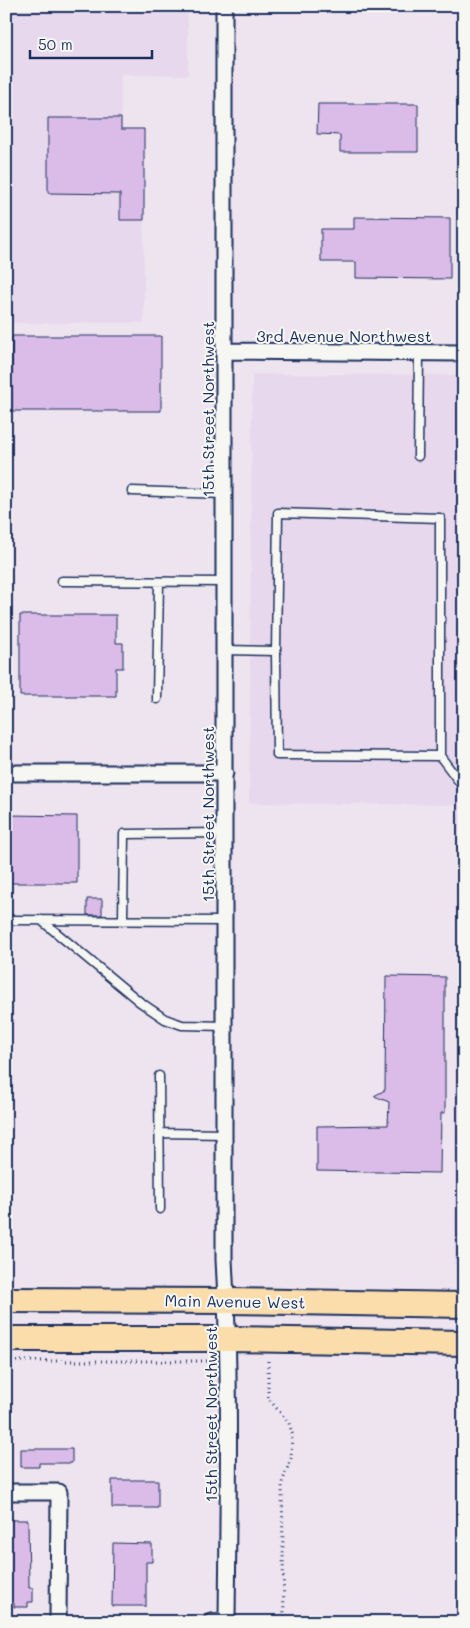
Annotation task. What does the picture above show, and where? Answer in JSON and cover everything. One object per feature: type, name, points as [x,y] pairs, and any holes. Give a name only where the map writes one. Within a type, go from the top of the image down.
[{"type":"main road","name":"Main Avenue West","points":[[6,1300],[464,1305]]},
{"type":"main road","points":[[6,1339],[226,1350],[464,1343]]},
{"type":"street","name":"15th Street Northwest","points":[[224,6],[224,1260],[227,1301],[228,1413],[227,1621]]},
{"type":"street","name":"3rd Avenue Northwest","points":[[224,351],[464,353]]},
{"type":"street","points":[[6,773],[225,773]]},
{"type":"street","points":[[6,1492],[59,1492],[58,1622]]},
{"type":"street","points":[[211,1622],[227,1621]]},
{"type":"lane","points":[[418,456],[419,353]]},
{"type":"lane","points":[[132,491],[224,494]]},
{"type":"lane","points":[[440,756],[277,754],[278,513],[440,518],[440,756],[464,788]]},
{"type":"lane","points":[[62,581],[224,582]]},
{"type":"lane","points":[[157,699],[159,582]]},
{"type":"lane","points":[[224,650],[276,651]]},
{"type":"lane","points":[[122,921],[124,834],[225,833]]},
{"type":"lane","points":[[6,920],[224,921]]},
{"type":"lane","points":[[41,920],[140,1002],[165,1019],[182,1025],[224,1026]]},
{"type":"lane","points":[[159,1076],[160,1209]]},
{"type":"lane","points":[[159,1133],[224,1134]]},
{"type":"path","points":[[6,1361],[226,1350]]},
{"type":"path","points":[[260,1361],[268,1361],[268,1398],[289,1423],[292,1433],[291,1458],[282,1483],[284,1622]]},
{"type":"shaded area","points":[[6,6],[188,6],[188,75],[121,75],[121,129],[144,129],[144,323],[6,323]]},
{"type":"shaded area","points":[[252,374],[464,375],[464,1264],[454,1264],[458,805],[249,803]]},
{"type":"building","points":[[318,104],[418,104],[418,152],[340,152],[340,135],[317,134]]},
{"type":"building","points":[[48,118],[121,118],[121,129],[144,129],[144,220],[120,220],[120,194],[48,193]]},
{"type":"building","points":[[354,217],[450,218],[450,279],[356,278],[356,262],[321,262],[321,229],[354,229]]},
{"type":"building","points":[[12,336],[161,336],[161,411],[12,411]]},
{"type":"building","points":[[20,615],[116,615],[116,643],[123,643],[123,668],[116,668],[116,696],[20,696]]},
{"type":"building","points":[[6,815],[77,816],[77,883],[6,883]]},
{"type":"building","points":[[87,899],[102,899],[102,915],[87,915]]},
{"type":"building","points":[[386,976],[445,977],[445,1113],[441,1113],[440,1173],[317,1171],[317,1126],[388,1125],[389,1102],[374,1096],[385,1090]]},
{"type":"building","points":[[21,1449],[72,1449],[72,1463],[39,1463],[39,1467],[21,1467]]},
{"type":"building","points":[[112,1480],[158,1480],[158,1508],[112,1508]]},
{"type":"building","points":[[6,1520],[28,1520],[29,1588],[33,1588],[33,1602],[28,1602],[28,1607],[14,1607],[14,1603],[6,1603]]},
{"type":"building","points":[[113,1543],[152,1544],[152,1562],[146,1562],[146,1606],[112,1606]]}]
